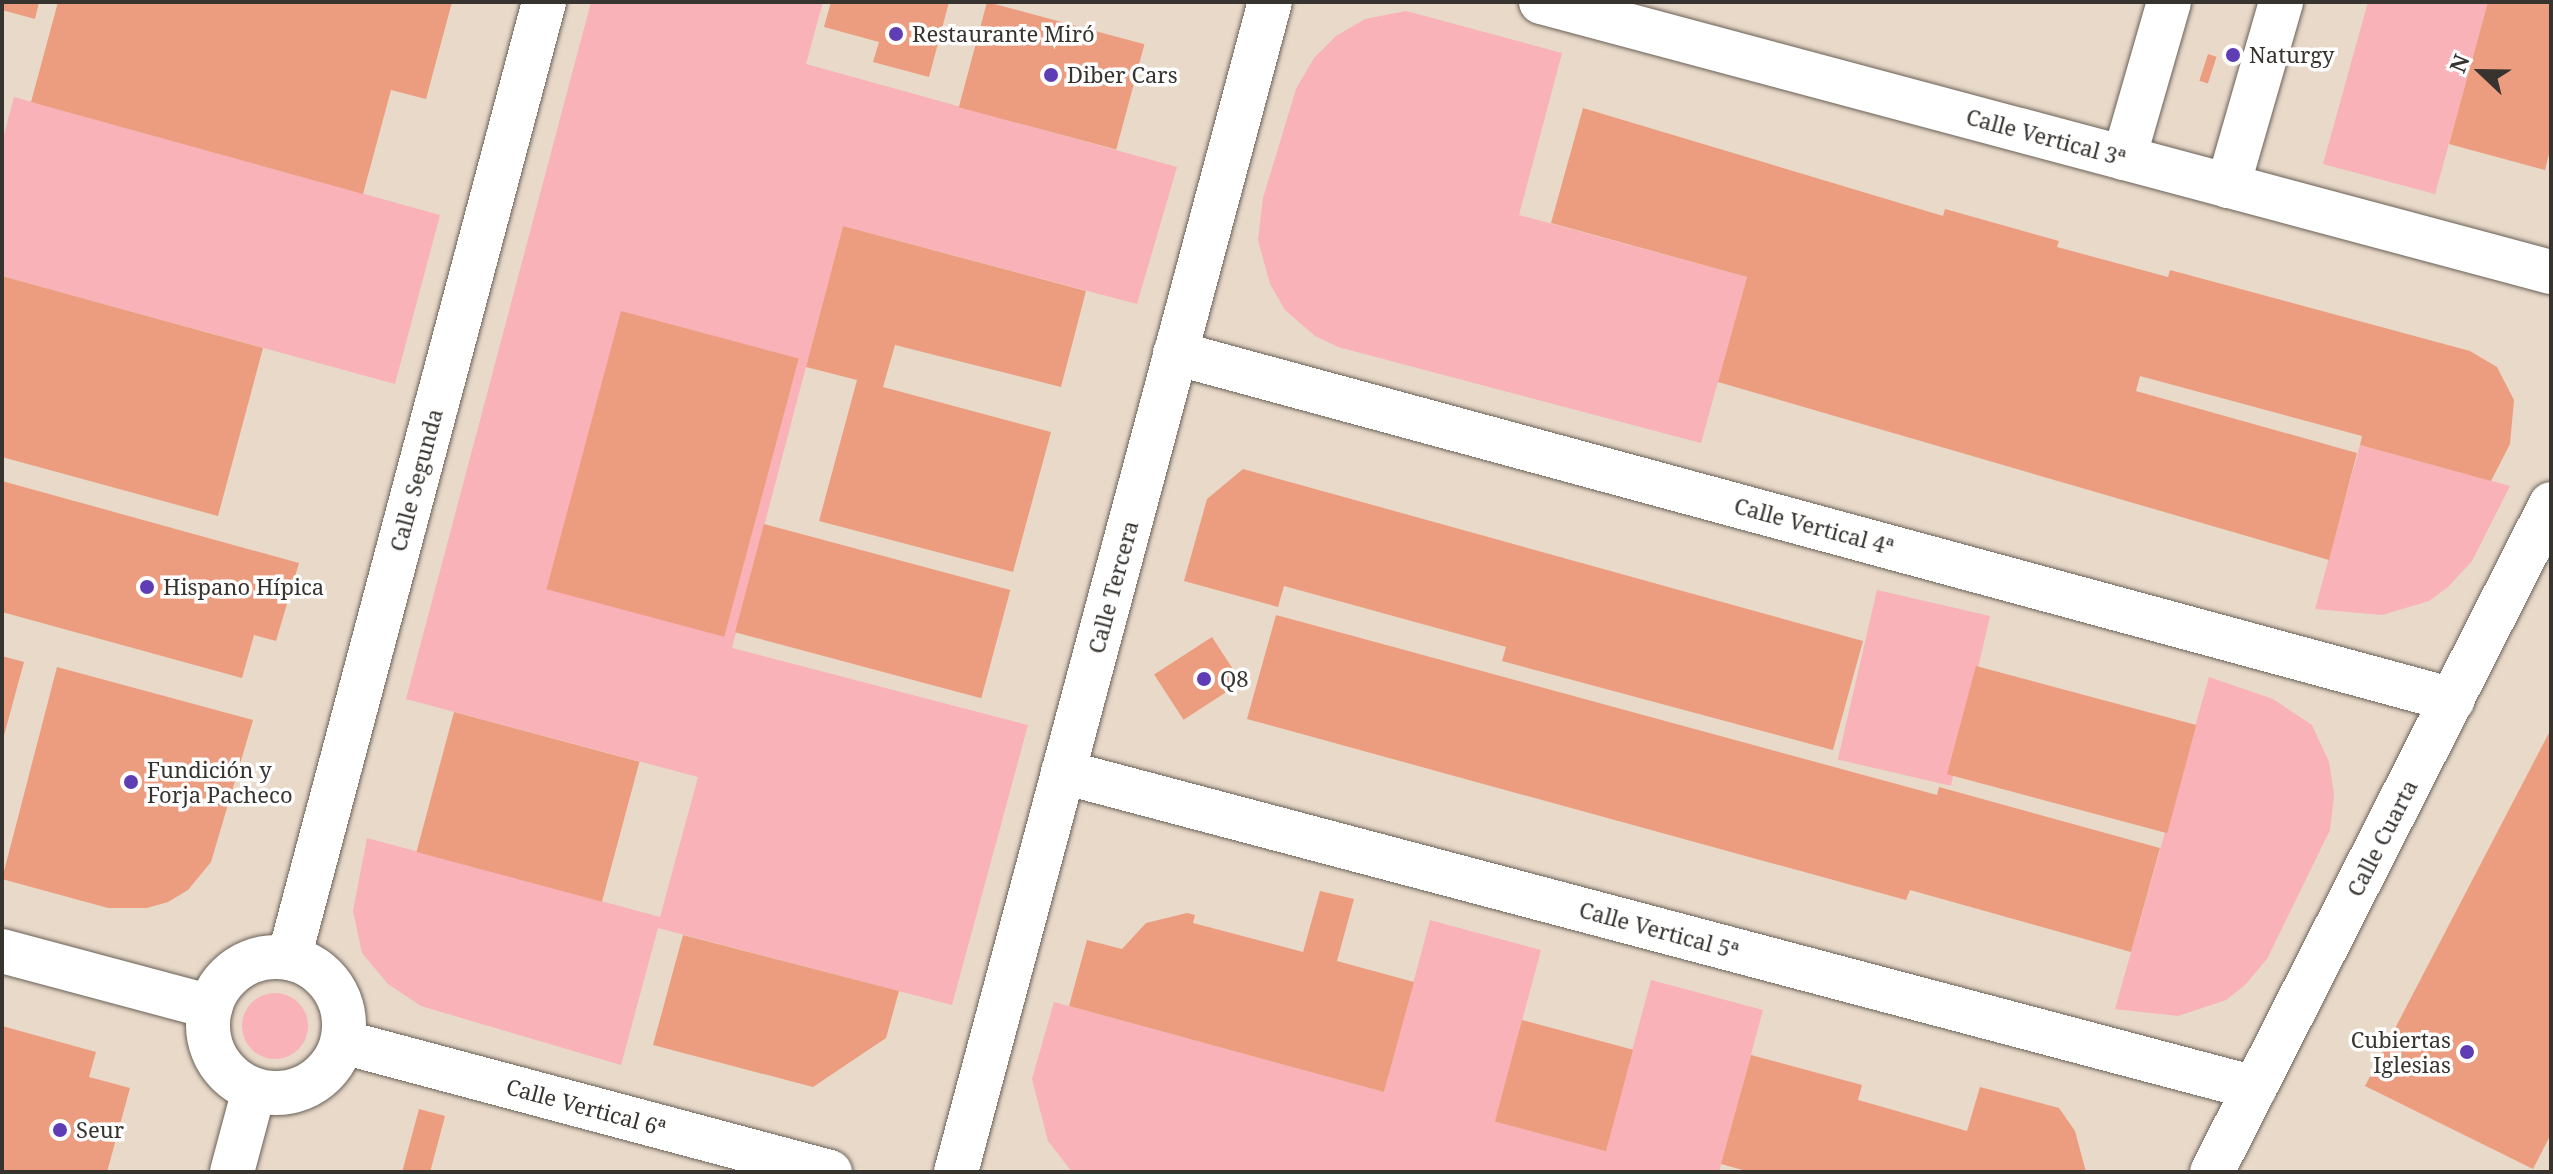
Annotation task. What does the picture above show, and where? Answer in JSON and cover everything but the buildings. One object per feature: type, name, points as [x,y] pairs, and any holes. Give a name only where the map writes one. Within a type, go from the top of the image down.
[{"type":"street","name":"Calle Segunda","points":[[289,958],[544,2]]},
{"type":"street","name":"Calle Tercera","points":[[956,1172],[1270,2]]},
{"type":"street","name":"Calle Vertical 3ª","points":[[1541,2],[2551,272]]},
{"type":"street","points":[[2124,158],[2169,2]]},
{"type":"street","points":[[2228,186],[2281,2]]},
{"type":"street","name":"Calle Vertical 4ª","points":[[1175,353],[2453,700]]},
{"type":"street","name":"Calle Cuarta","points":[[2212,1172],[2551,504]]},
{"type":"street","name":"Calle Vertical 5ª","points":[[1063,772],[2255,1088]]},
{"type":"street","points":[[2,951],[211,1007]]},
{"type":"street","points":[[269,958],[289,958],[314,969],[334,988],[342,1005],[343,1042],[324,1075],[309,1086],[291,1092],[254,1090],[232,1077],[216,1057],[209,1032],[211,1007],[232,973],[269,958]]},
{"type":"street","name":"Calle Vertical 6ª","points":[[343,1042],[830,1172]]},
{"type":"street","points":[[232,1172],[254,1090]]},
{"type":"shaded area","points":[[2,2],[2551,2],[2551,1172],[2,1172]]},
{"type":"shaded area","points":[[591,2],[823,2],[806,64],[1177,167],[1137,304],[843,226],[732,648],[1028,725],[952,1005],[658,928],[621,1065],[421,1006],[388,984],[362,953],[353,911],[367,838],[660,917],[698,777],[406,699]]},
{"type":"shaded area","points":[[2368,2],[2488,2],[2435,194],[2323,164]]},
{"type":"shaded area","points":[[1406,11],[1562,53],[1519,215],[1747,277],[1701,443],[1338,347],[1315,336],[1285,310],[1270,284],[1258,240],[1263,198],[1296,89],[1314,58],[1336,36],[1365,19]]},
{"type":"shaded area","points":[[14,97],[440,215],[395,384],[2,276],[2,143]]},
{"type":"shaded area","points":[[2360,445],[2510,486],[2472,561],[2448,587],[2429,601],[2382,615],[2315,609]]},
{"type":"shaded area","points":[[1877,590],[1990,616],[1951,786],[1838,760]]},
{"type":"shaded area","points":[[2209,677],[2273,699],[2312,725],[2329,762],[2334,795],[2330,830],[2267,959],[2245,985],[2226,1000],[2178,1016],[2115,1009]]},
{"type":"shaded area","points":[[1430,920],[1541,950],[1495,1121],[1605,1151],[1651,980],[1763,1010],[1719,1172],[1072,1172],[1048,1141],[1032,1079],[1054,1002],[1384,1092]]},
{"type":"shaded area","points":[[275,993],[288,995],[303,1008],[308,1026],[306,1039],[293,1054],[275,1059],[262,1057],[247,1044],[242,1026],[244,1013],[257,998]]},
{"type":"place","name":"Restaurante Miró","points":[[896,34]]},
{"type":"place","name":"Naturgy","points":[[2233,55]]},
{"type":"place","name":"Diber Cars","points":[[1051,75]]},
{"type":"place","name":"Hispano Hípica","points":[[147,587]]},
{"type":"place","name":"Q8","points":[[1204,679]]},
{"type":"place","name":"Fundición y Forja Pacheco","points":[[131,782]]},
{"type":"place","name":"Cubiertas Iglesias","points":[[2467,1052]]},
{"type":"place","name":"Seur","points":[[60,1130]]}]
